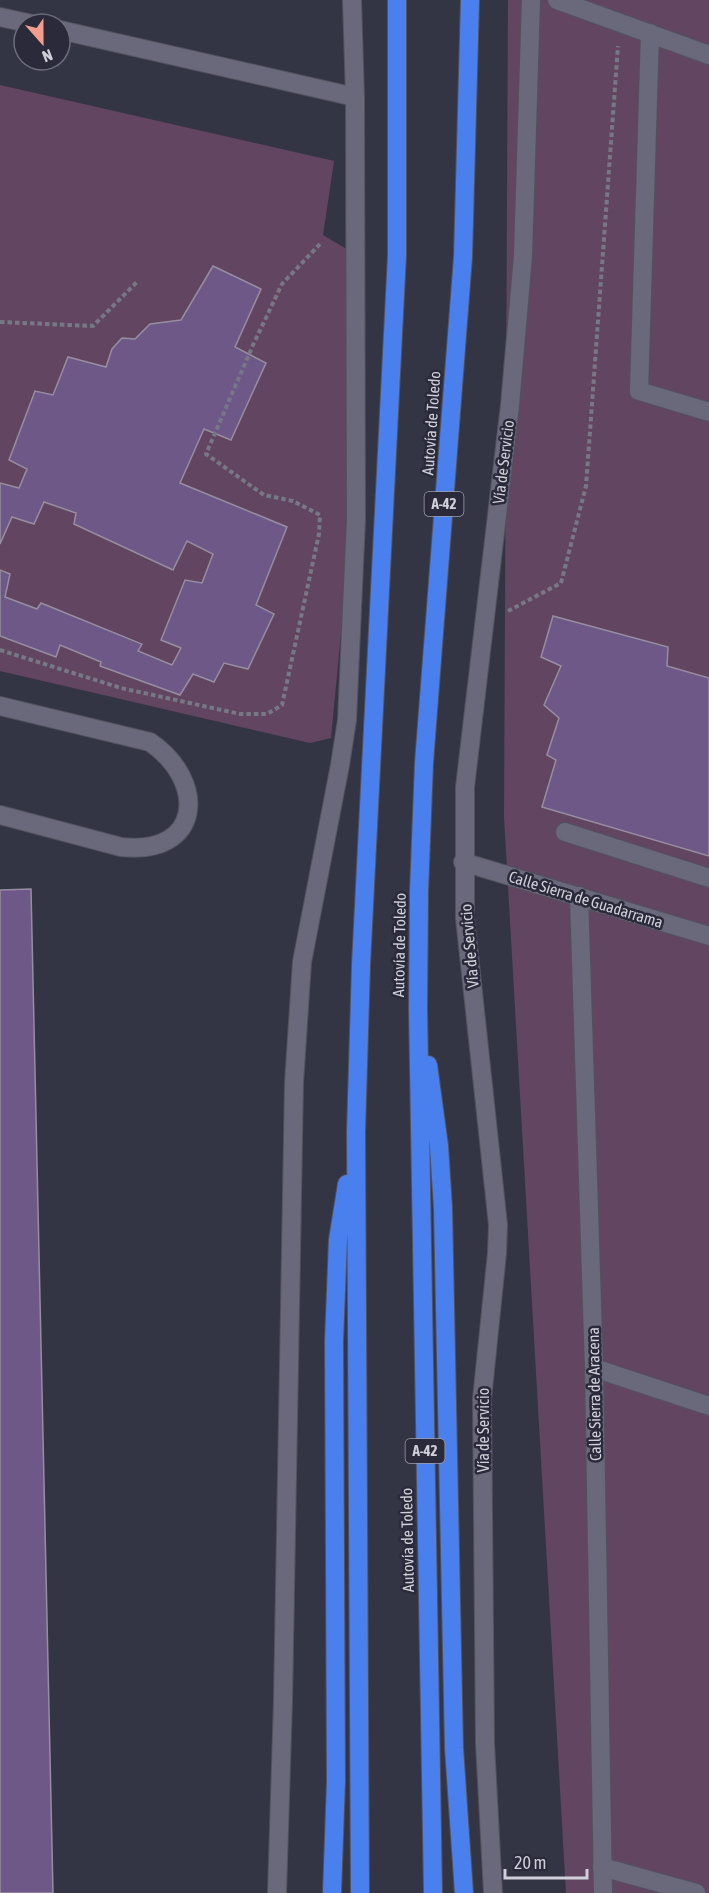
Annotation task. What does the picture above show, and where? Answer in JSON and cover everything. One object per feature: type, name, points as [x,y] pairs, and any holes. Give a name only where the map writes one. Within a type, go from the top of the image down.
[{"type":"highway","points":[[360,1893],[356,1132],[361,965],[397,255],[397,0]]},
{"type":"highway","name":"Autovía de Toledo","points":[[433,1893],[417,1008],[419,891],[424,764],[463,257],[470,0]]},
{"type":"highway","points":[[417,1008],[439,1146],[443,1208],[454,1748],[464,1893]]},
{"type":"highway","points":[[332,1893],[336,1781],[334,1341],[338,1240],[356,1132]]},
{"type":"street","points":[[277,1893],[294,1083],[302,962],[347,720],[356,532],[355,98],[352,0]]},
{"type":"street","name":"Vía de Servicio","points":[[493,1893],[485,1743],[482,1399],[498,1225],[465,918],[465,787],[510,405],[523,256],[531,0]]},
{"type":"street","points":[[557,0],[709,55]]},
{"type":"street","points":[[72,33],[355,98]]},
{"type":"street","points":[[650,33],[639,391],[709,412]]},
{"type":"street","points":[[0,706],[150,742],[162,750],[174,765],[183,780],[189,799],[187,818],[180,829],[164,844],[140,849],[121,847],[0,814]]},
{"type":"street","points":[[565,832],[709,878]]},
{"type":"street","name":"Calle Sierra de Guadarrama","points":[[464,862],[709,936]]},
{"type":"street","name":"Calle Sierra de Aracena","points":[[579,896],[594,1368],[603,1893]]},
{"type":"street","points":[[594,1368],[709,1406]]},
{"type":"street","points":[[602,1867],[696,1893]]},
{"type":"path","points":[[484,624],[561,583],[586,486],[620,23]]},
{"type":"path","points":[[0,650],[121,688],[240,714],[267,714],[282,705],[319,534],[320,515],[293,501],[264,495],[206,454],[282,284],[320,244]]},
{"type":"path","points":[[0,322],[93,326],[137,282]]},
{"type":"shaded area","points":[[508,0],[709,0],[709,1893],[566,1893],[504,817]]},
{"type":"shaded area","points":[[0,85],[334,161],[323,235],[350,251],[347,570],[331,738],[310,743],[0,671],[0,636],[55,657],[60,645],[101,662],[100,666],[180,695],[193,674],[224,663],[248,669],[274,615],[256,605],[287,527],[180,483],[204,429],[231,440],[266,363],[235,347],[261,289],[213,266],[181,320],[150,324],[135,339],[122,339],[106,367],[68,357],[53,395],[35,391],[9,460],[27,469],[19,488],[0,483]]},
{"type":"shaded area","points":[[44,502],[76,513],[173,570],[187,541],[213,554],[202,583],[184,581],[162,639],[181,648],[172,665],[138,651],[142,643],[41,603],[37,609],[5,597],[10,575],[0,570],[0,544],[12,517],[34,524]]},
{"type":"building","points":[[213,266],[261,289],[235,347],[266,363],[231,440],[204,429],[180,483],[287,527],[256,605],[274,614],[248,669],[224,663],[214,682],[193,674],[180,695],[100,666],[101,662],[60,645],[56,657],[0,636],[0,570],[10,574],[5,597],[37,609],[41,603],[142,644],[138,651],[172,665],[181,648],[161,640],[185,580],[202,583],[213,554],[187,541],[173,570],[74,524],[76,513],[44,502],[34,524],[12,517],[0,544],[0,483],[19,488],[27,469],[9,460],[35,391],[53,395],[68,357],[106,367],[112,349],[122,338],[135,339],[150,324],[181,320]]},
{"type":"building","points":[[553,616],[668,647],[667,666],[709,678],[709,856],[542,807],[556,760],[547,755],[559,718],[544,705],[561,666],[541,657]]},
{"type":"building","points":[[31,889],[53,1893],[0,1893],[0,890]]}]
